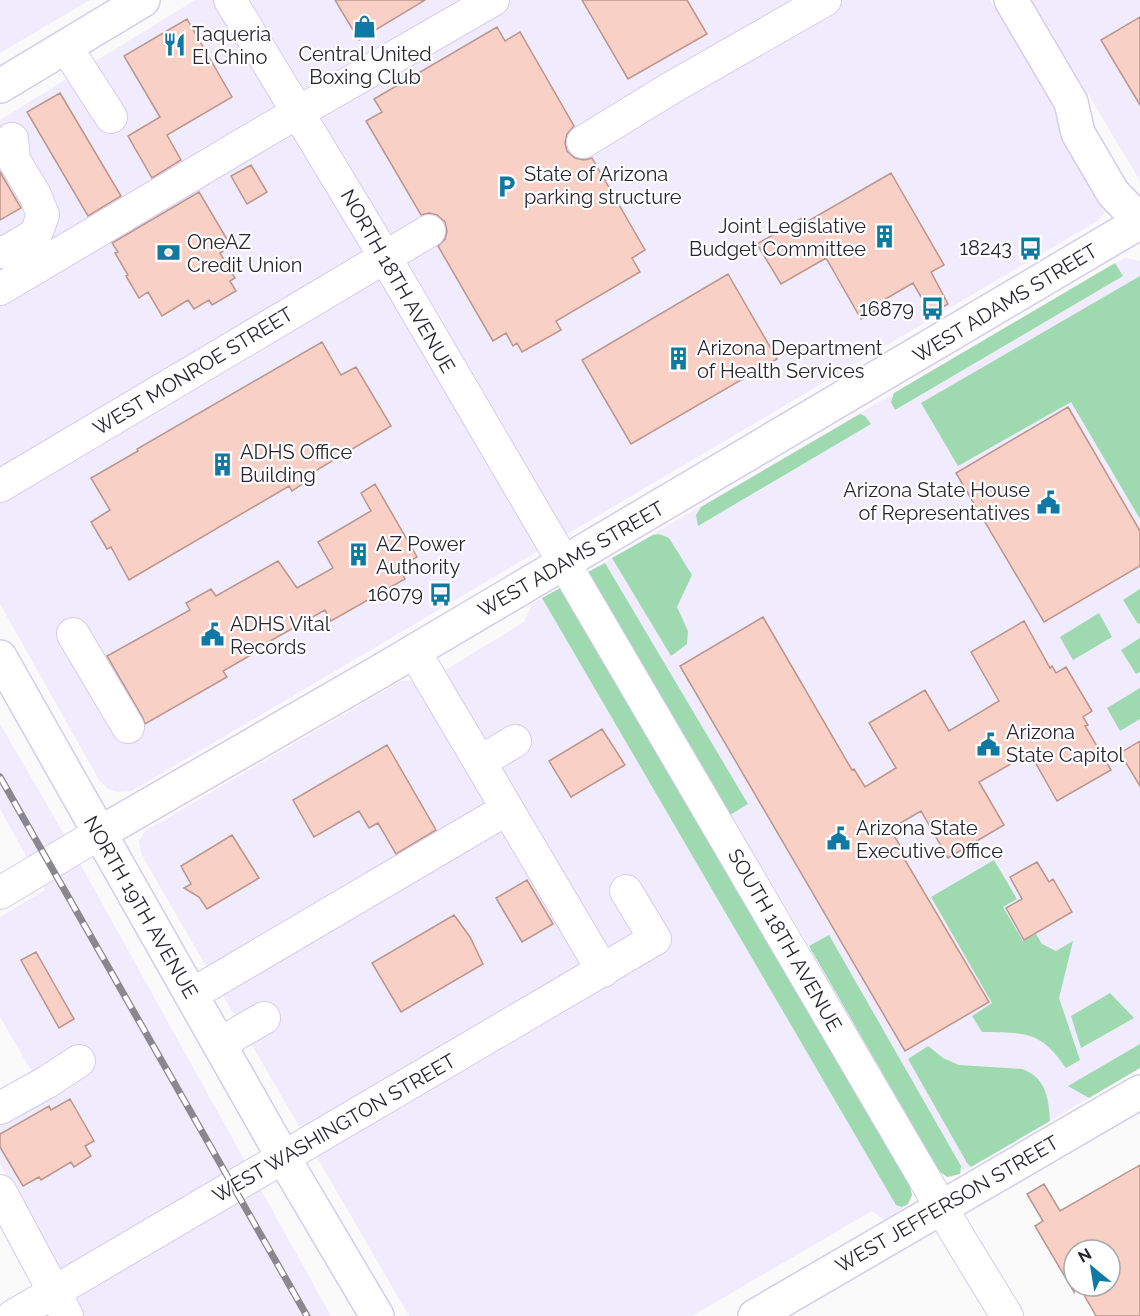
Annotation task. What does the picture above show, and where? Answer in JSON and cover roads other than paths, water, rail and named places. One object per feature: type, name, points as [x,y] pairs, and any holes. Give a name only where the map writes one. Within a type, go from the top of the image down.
[{"type":"main road","points":[[0,86],[143,0]]},
{"type":"main road","points":[[1011,0],[1071,102],[1097,121],[1132,182],[1140,220]]},
{"type":"main road","name":"WEST ADAMS STREET","points":[[100,833],[563,564],[1140,220]]},
{"type":"main road","name":"NORTH 19TH AVENUE","points":[[0,657],[283,1157],[377,1316]]},
{"type":"main road","name":"WEST JEFFERSON STREET","points":[[755,1316],[1140,1092]]},
{"type":"street","name":"NORTH 18TH AVENUE","points":[[230,0],[385,257],[563,564]]},
{"type":"street","points":[[0,289],[298,112],[493,0]]},
{"type":"street","points":[[583,142],[723,57],[825,0]]},
{"type":"street","points":[[66,46],[111,117]]},
{"type":"street","points":[[0,252],[8,251],[36,234],[43,215],[35,195],[15,160],[12,139]]},
{"type":"street","name":"WEST MONROE STREET","points":[[0,486],[429,231]]},
{"type":"street","name":"SOUTH 18TH AVENUE","points":[[563,564],[941,1208],[1007,1316]]},
{"type":"street","points":[[74,634],[128,727]]},
{"type":"street","points":[[414,651],[603,971]]},
{"type":"street","points":[[480,762],[515,741]]},
{"type":"street","points":[[191,995],[507,809]]},
{"type":"street","name":"WEST ADAMS STREET","points":[[0,893],[100,833]]},
{"type":"street","name":"WEST WASHINGTON STREET","points":[[13,1316],[61,1304],[283,1157],[655,939],[626,891]]},
{"type":"street","points":[[219,1044],[264,1018]]},
{"type":"street","points":[[0,1108],[79,1061]]},
{"type":"street","points":[[0,1191],[61,1304]]},
{"type":"railway","points":[[0,777],[307,1316]]},
{"type":"place","name":"Central United Boxing Club","points":[[365,27]]},
{"type":"place","name":"Taqueria El Chino","points":[[174,45]]},
{"type":"place","name":"State of Arizona parking structure","points":[[506,186]]},
{"type":"place","name":"Joint Legislative Budget Committee","points":[[884,237]]},
{"type":"place","name":"18243","points":[[1030,248]]},
{"type":"place","name":"OneAZ Credit Union","points":[[169,253]]},
{"type":"place","name":"16879","points":[[932,309]]},
{"type":"place","name":"Arizona Department of Health Services","points":[[679,359]]},
{"type":"place","name":"ADHS Office Building","points":[[222,464]]},
{"type":"place","name":"Arizona State House of Representatives","points":[[1048,502]]},
{"type":"place","name":"AZ Power Authority","points":[[358,555]]},
{"type":"place","name":"16079","points":[[441,594]]},
{"type":"place","name":"ADHS Vital Records","points":[[212,635]]},
{"type":"place","name":"Arizona State Capitol","points":[[988,744]]},
{"type":"place","name":"Arizona State Executive Office","points":[[838,839]]}]
